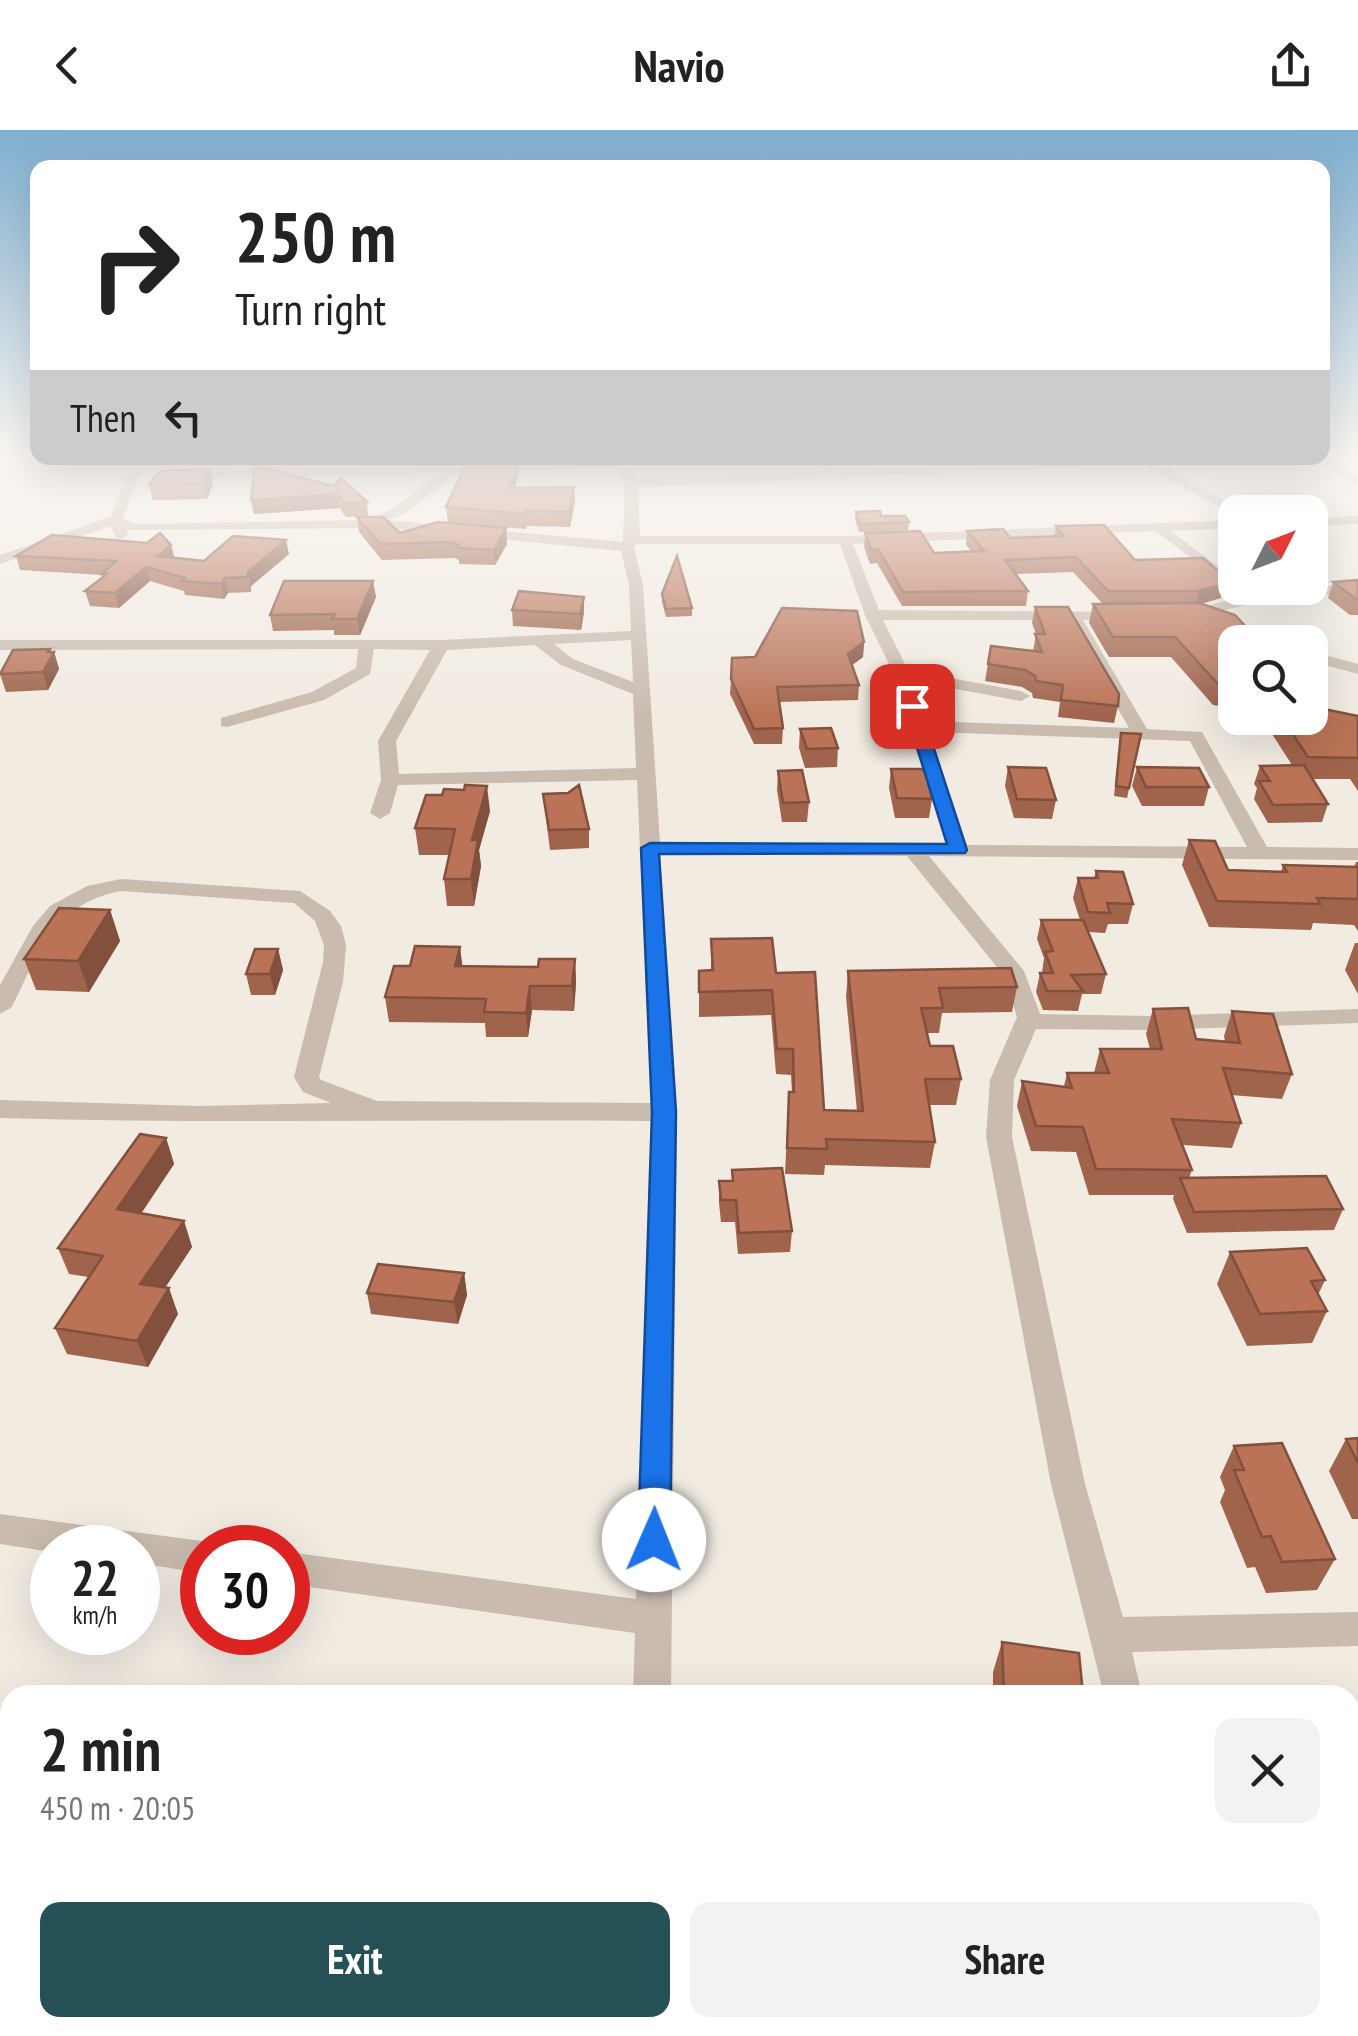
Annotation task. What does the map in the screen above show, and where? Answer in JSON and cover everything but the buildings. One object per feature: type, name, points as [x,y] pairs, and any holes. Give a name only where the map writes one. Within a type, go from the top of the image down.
[{"type":"street","points":[[0,560],[61,539]]},
{"type":"street","points":[[122,539],[126,550]]},
{"type":"street","points":[[564,539],[630,544],[872,539]]},
{"type":"street","points":[[630,539],[636,585],[664,1112],[652,1685]]},
{"type":"street","points":[[1172,539],[1218,573]]},
{"type":"street","points":[[844,540],[873,615],[902,674],[958,850]]},
{"type":"street","points":[[1328,590],[1358,587]]},
{"type":"street","points":[[1161,614],[1197,614],[1229,605]]},
{"type":"street","points":[[873,615],[1143,614]]},
{"type":"street","points":[[1197,614],[1218,626]]},
{"type":"street","points":[[1197,614],[1228,625]]},
{"type":"street","points":[[1072,615],[1142,735]]},
{"type":"street","points":[[0,645],[441,645],[639,635]]},
{"type":"street","points":[[538,640],[567,662],[642,692]]},
{"type":"street","points":[[228,722],[318,696],[364,670],[366,643]]},
{"type":"street","points":[[380,813],[390,780],[387,741],[441,645]]},
{"type":"street","points":[[1328,661],[1358,669]]},
{"type":"street","points":[[902,674],[1021,696]]},
{"type":"street","points":[[918,726],[1196,736],[1260,852]]},
{"type":"street","points":[[390,780],[646,774]]},
{"type":"street","points":[[650,848],[1358,854]]},
{"type":"street","points":[[913,850],[1016,976],[1029,1017],[1002,1080],[999,1136],[1068,1484],[1121,1685]]},
{"type":"street","points":[[0,1008],[52,912],[69,898],[95,888],[122,885],[300,897],[317,910],[333,932],[335,962],[306,1078],[312,1086],[373,1110]]},
{"type":"street","points":[[1026,1022],[1148,1023],[1358,1016]]},
{"type":"street","points":[[0,1109],[197,1115],[373,1110],[664,1112]]},
{"type":"street","points":[[0,1529],[30,1533]]},
{"type":"street","points":[[310,1571],[652,1618]]},
{"type":"street","points":[[1110,1635],[1358,1629]]},
{"type":"route","points":[[654,1540],[664,1112],[650,848],[958,850],[912,706]]}]
